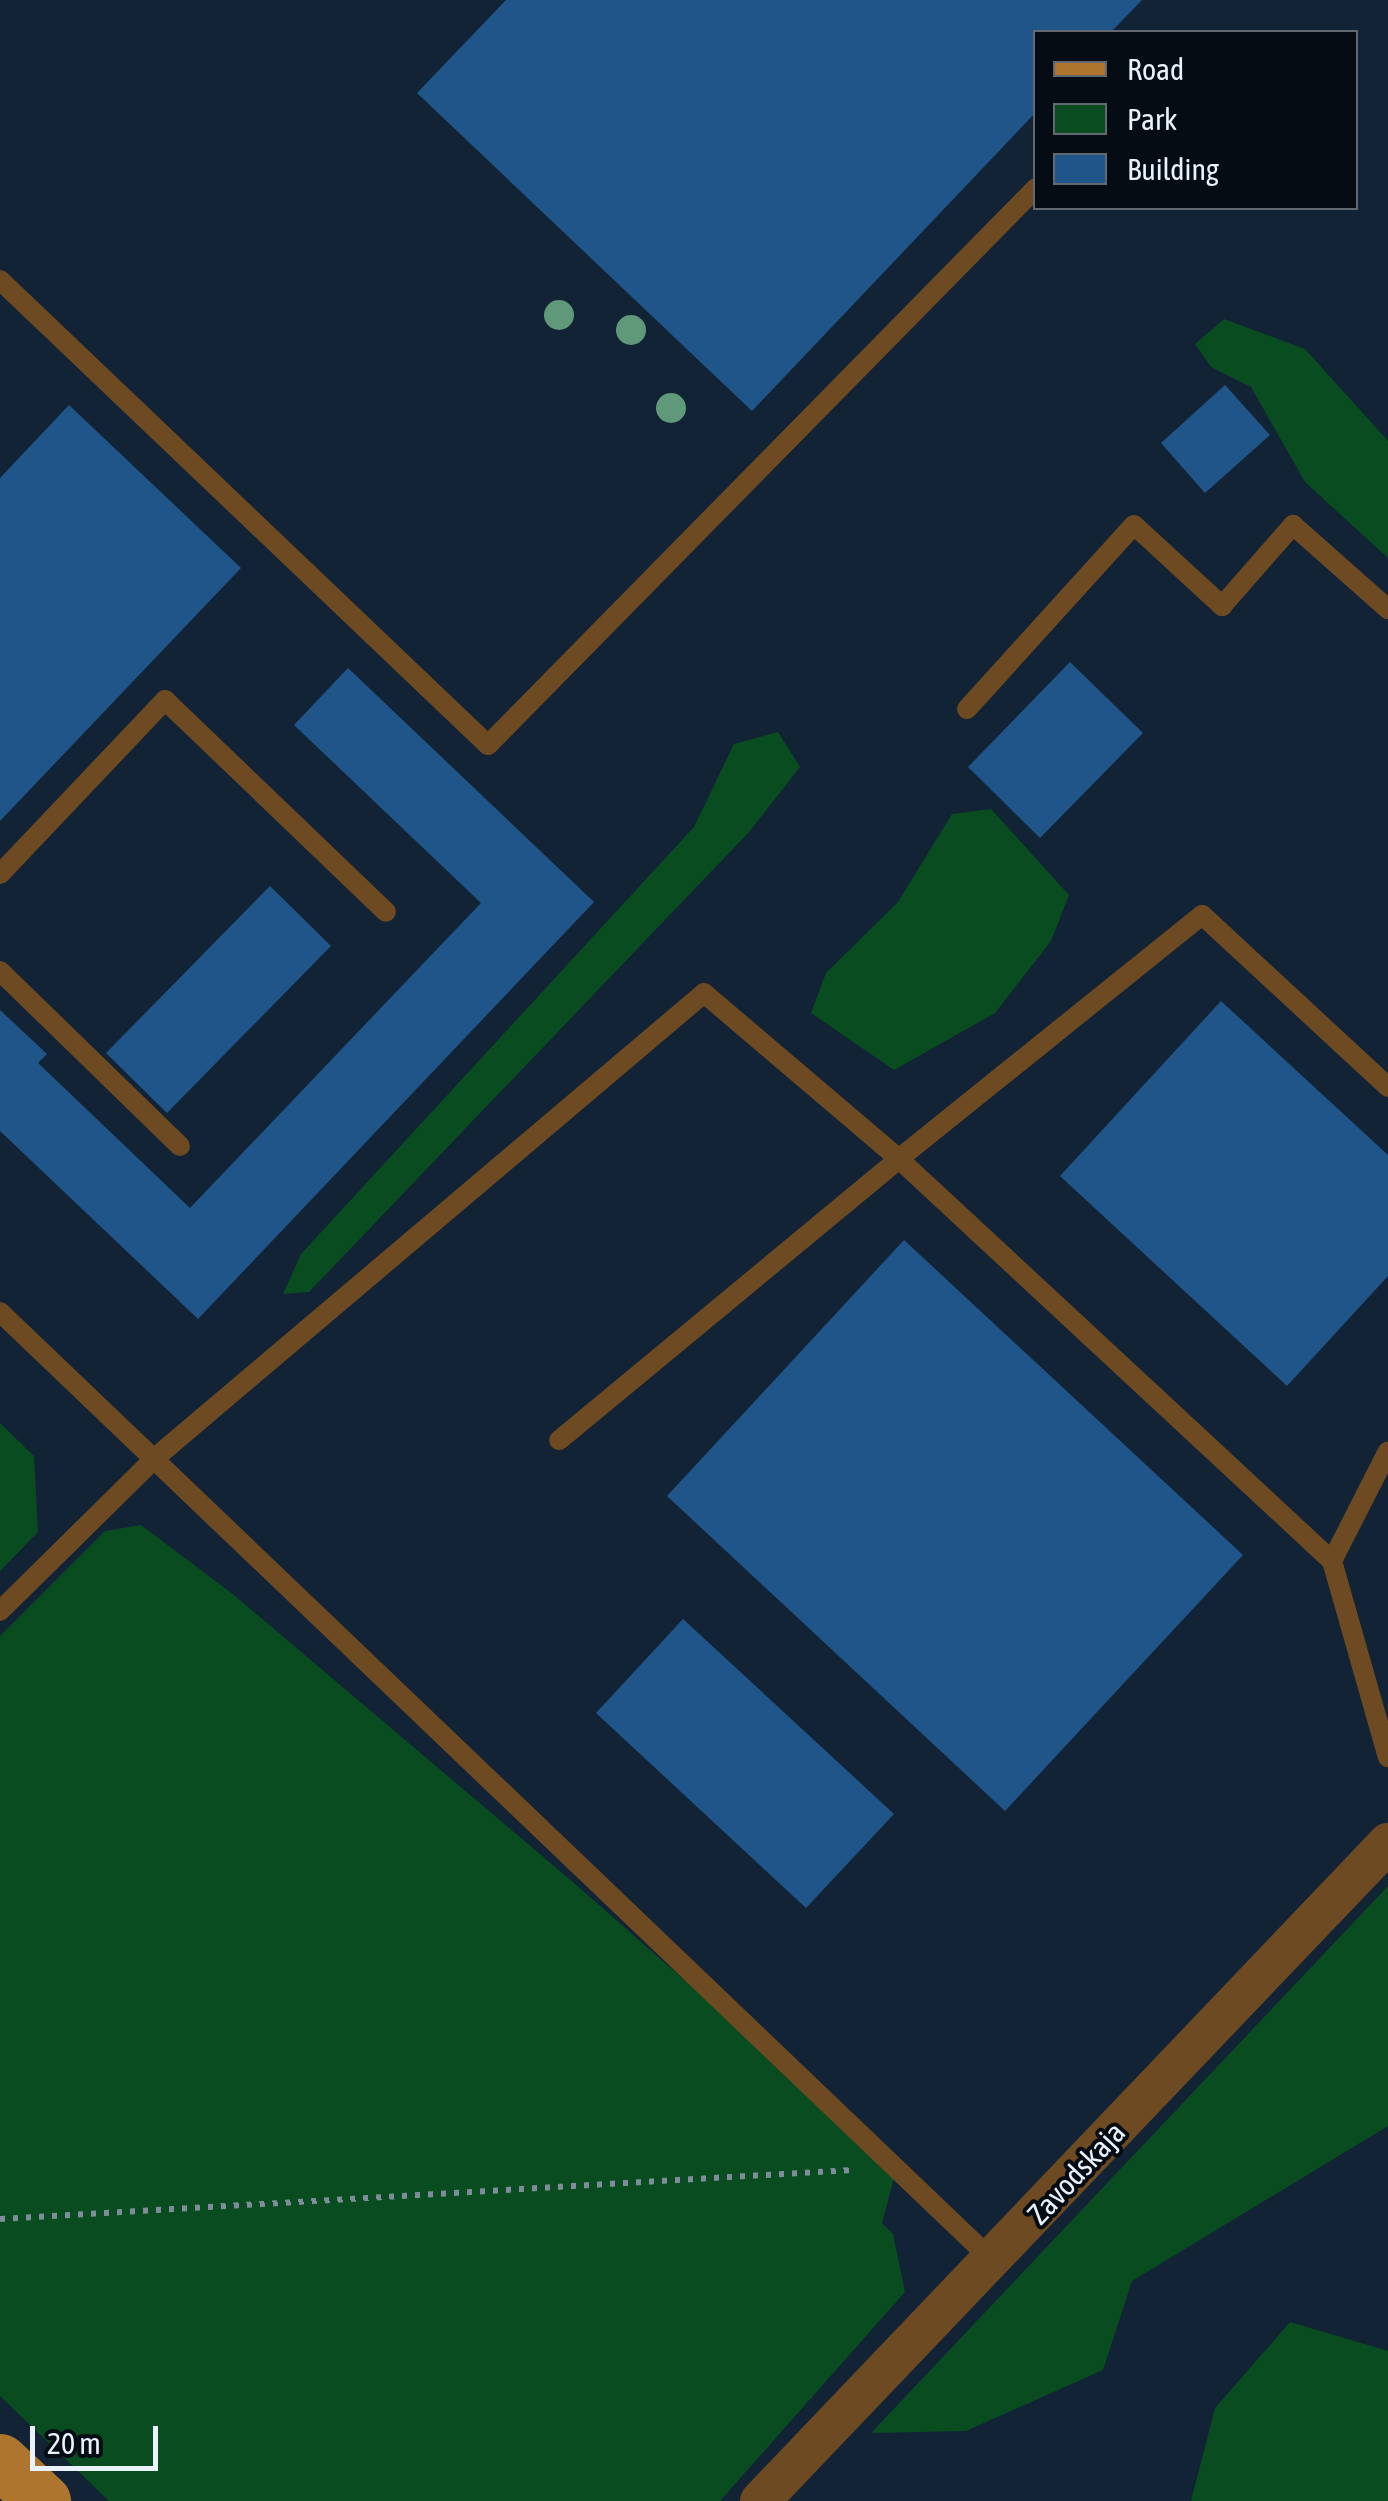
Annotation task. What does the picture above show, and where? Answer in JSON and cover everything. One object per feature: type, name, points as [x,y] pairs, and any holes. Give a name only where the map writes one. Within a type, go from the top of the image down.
[{"type":"main road","points":[[0,2461],[43,2501]]},
{"type":"street","name":"Zavodskaja","points":[[760,2501],[1388,1843]]},
{"type":"lane","points":[[0,280],[488,745],[1033,191]]},
{"type":"lane","points":[[967,709],[1134,525],[1222,606],[1292,525],[1388,609]]},
{"type":"lane","points":[[0,874],[165,700],[386,912]]},
{"type":"lane","points":[[560,1440],[1202,915],[1388,1087]]},
{"type":"lane","points":[[0,971],[180,1146]]},
{"type":"lane","points":[[0,1612],[155,1458],[704,993],[899,1160],[1332,1561],[1388,1757]]},
{"type":"lane","points":[[0,1312],[993,2261]]},
{"type":"lane","points":[[1332,1561],[1388,1450]]},
{"type":"path","points":[[0,2219],[897,2167]]},
{"type":"green space","points":[[1224,319],[1305,349],[1388,441],[1388,558],[1305,482],[1251,387],[1211,367],[1195,344]]},
{"type":"green space","points":[[778,732],[800,767],[749,832],[309,1292],[283,1294],[301,1254],[694,827],[734,744]]},
{"type":"green space","points":[[991,809],[1069,895],[1051,941],[995,1013],[894,1070],[811,1013],[826,973],[898,902],[952,814]]},
{"type":"green space","points":[[0,1423],[34,1456],[38,1532],[0,1571]]},
{"type":"green space","points":[[141,1525],[234,1595],[574,1883],[897,2167],[882,2223],[893,2234],[905,2292],[720,2501],[109,2501],[0,2396],[0,1636],[105,1531]]},
{"type":"green space","points":[[1388,1886],[1388,2126],[1132,2281],[1103,2370],[966,2431],[871,2433]]},
{"type":"green space","points":[[1290,2322],[1388,2351],[1388,2501],[1191,2501],[1215,2408]]},
{"type":"building","points":[[506,0],[1142,0],[1113,30],[1033,30],[1033,115],[752,411],[417,93]]},
{"type":"building","points":[[1225,385],[1270,435],[1205,493],[1161,443]]},
{"type":"building","points":[[69,405],[241,568],[0,821],[0,478]]},
{"type":"building","points":[[1070,662],[1143,733],[1040,838],[968,767]]},
{"type":"building","points":[[348,668],[594,902],[198,1319],[0,1131],[0,1010],[47,1054],[38,1063],[190,1208],[481,903],[294,725]]},
{"type":"building","points":[[270,886],[331,946],[167,1113],[106,1053]]},
{"type":"building","points":[[1221,1001],[1388,1155],[1388,1276],[1287,1386],[1060,1176]]},
{"type":"building","points":[[904,1240],[1243,1555],[1005,1811],[667,1496]]},
{"type":"building","points":[[683,1619],[894,1814],[806,1908],[596,1713]]}]
